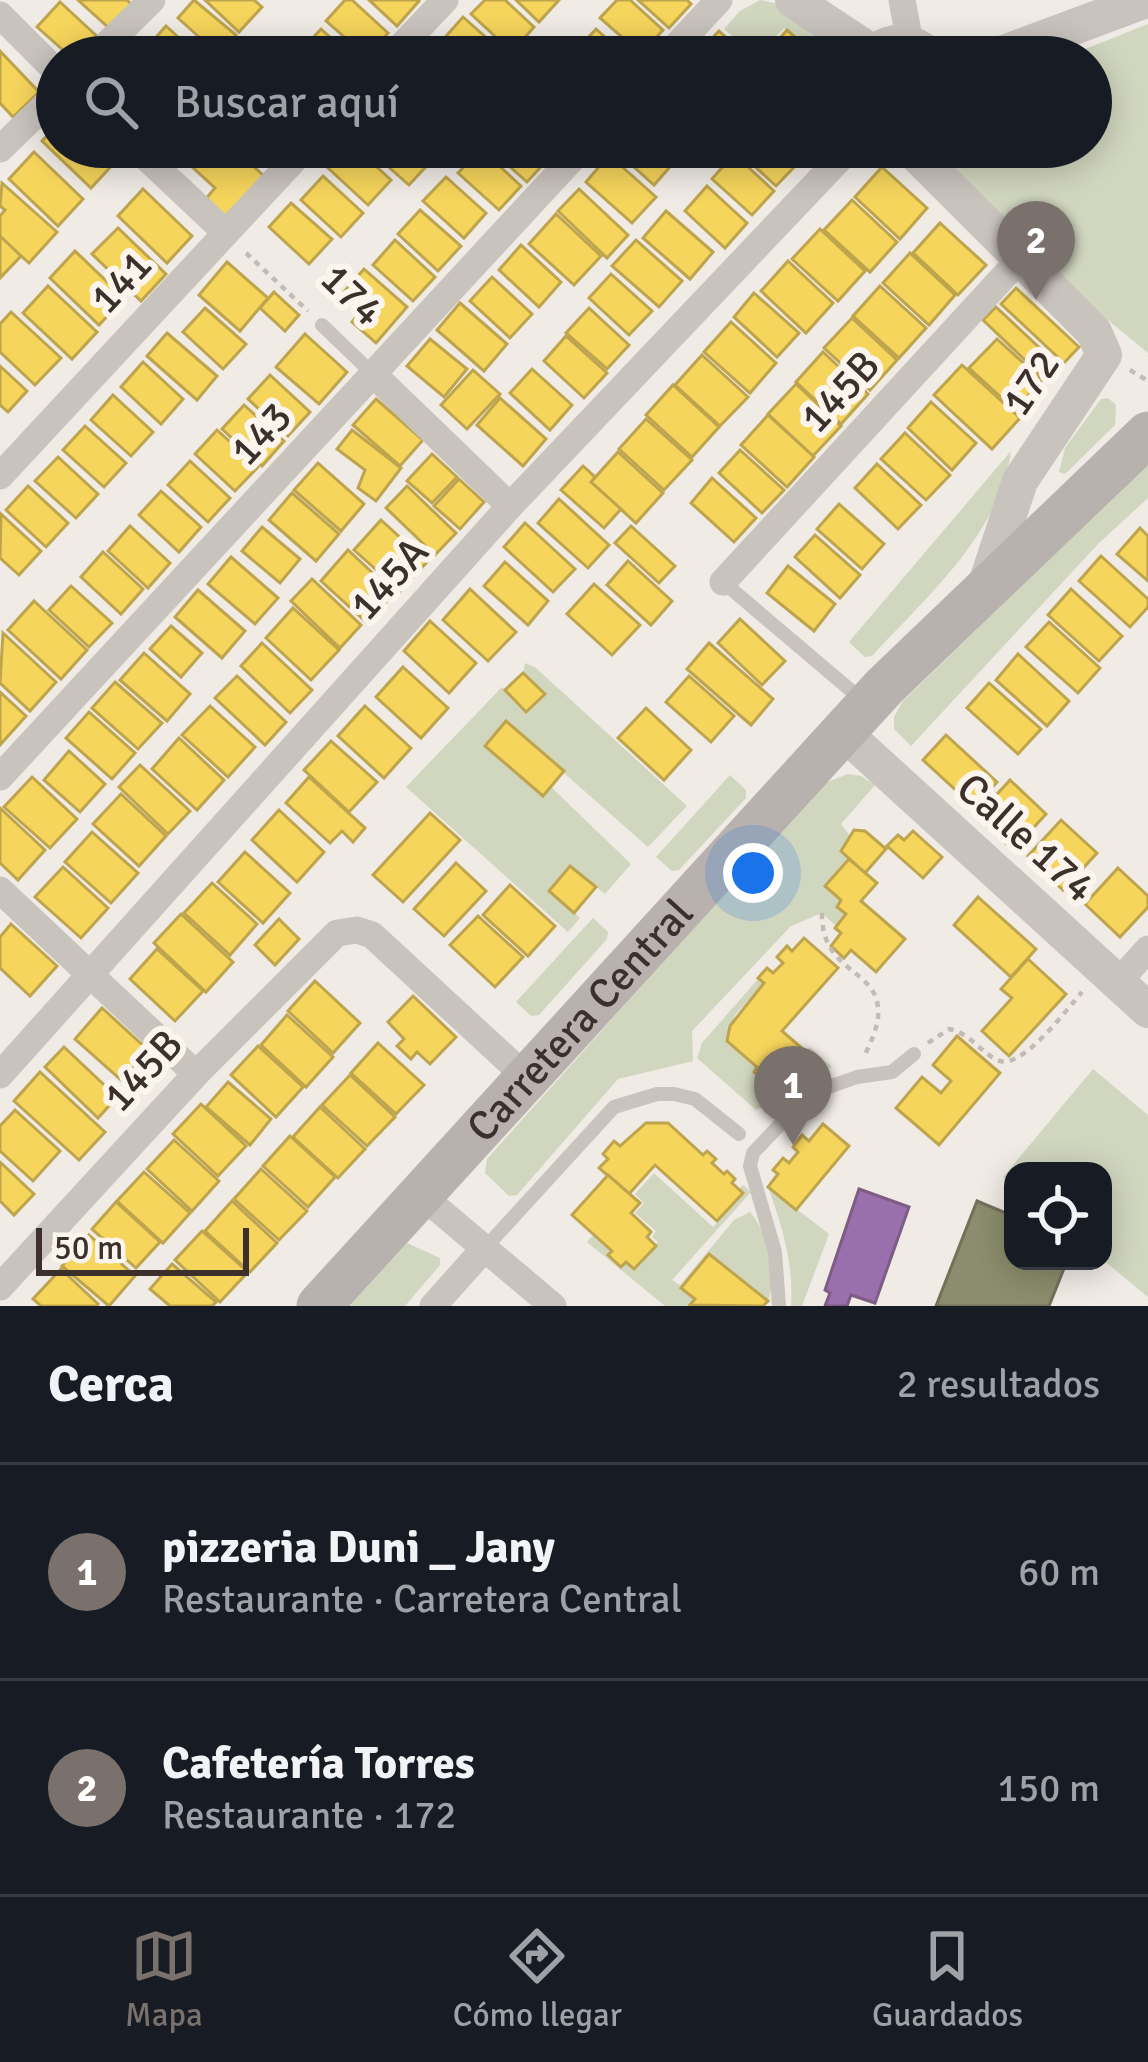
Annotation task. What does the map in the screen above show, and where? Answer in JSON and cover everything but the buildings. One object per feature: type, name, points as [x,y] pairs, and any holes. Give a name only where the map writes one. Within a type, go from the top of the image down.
[{"type":"main road","name":"Carretera Central","points":[[319,1306],[856,719],[1148,434]]},
{"type":"street","points":[[115,36],[152,0]]},
{"type":"street","points":[[411,36],[445,0]]},
{"type":"street","points":[[686,36],[719,0]]},
{"type":"street","points":[[793,0],[844,36]]},
{"type":"street","points":[[902,0],[916,36]]},
{"type":"street","points":[[1048,36],[1141,1]]},
{"type":"street","points":[[0,16],[36,51]]},
{"type":"street","points":[[0,149],[36,114]]},
{"type":"street","points":[[157,168],[225,232]]},
{"type":"street","name":"141","points":[[0,476],[286,168]]},
{"type":"street","name":"143","points":[[0,778],[564,168]]},
{"type":"street","name":"145A","points":[[0,1076],[510,506],[831,168]]},
{"type":"street","name":"172","points":[[929,168],[1094,332],[1104,356],[1021,481],[983,593]]},
{"type":"street","name":"145B","points":[[723,582],[1019,260]]},
{"type":"street","name":"174","points":[[374,374],[510,506]]},
{"type":"street","name":"Calle 174","points":[[856,719],[1148,1010]]},
{"type":"street","points":[[0,890],[196,1074]]},
{"type":"street","name":"145B","points":[[0,1287],[196,1074],[337,933],[358,930],[372,935],[527,1078]]},
{"type":"street","points":[[1110,975],[1148,949]]},
{"type":"street","points":[[421,1194],[553,1306]]},
{"type":"street","points":[[433,1306],[484,1249]]},
{"type":"lane","name":"174","points":[[322,325],[374,374]]},
{"type":"lane","points":[[723,582],[856,719]]},
{"type":"lane","points":[[779,1306],[776,1252],[751,1159],[809,1094],[857,1077],[892,1072],[914,1054]]},
{"type":"lane","points":[[484,1249],[614,1107],[674,1094],[695,1099],[739,1134]]},
{"type":"path","name":"174","points":[[225,232],[322,325]]},
{"type":"path","points":[[822,913],[828,950],[874,992],[878,1007],[857,1077]]},
{"type":"path","points":[[914,1054],[950,1029],[1007,1062],[1026,1054],[1110,975]]},
{"type":"green space","points":[[760,0],[785,5],[832,36],[793,36],[784,28],[776,36],[732,36],[724,29],[740,11]]},
{"type":"green space","points":[[1148,24],[1148,353],[1057,278],[951,168],[1112,168],[1112,38]]},
{"type":"green space","points":[[1101,399],[1116,405],[1115,425],[1065,474],[1059,472],[1065,448]]},
{"type":"green space","points":[[1011,451],[992,510],[958,563],[872,656],[865,657],[849,642]]},
{"type":"green space","points":[[1148,464],[1148,498],[1098,544],[911,746],[894,729],[902,702]]},
{"type":"green space","points":[[525,663],[687,806],[648,847],[506,722],[550,786],[631,864],[605,894],[570,866],[549,891],[580,918],[568,932],[406,787],[502,687],[526,712],[544,694],[523,673]]},
{"type":"green space","points":[[848,774],[875,785],[841,824],[852,838],[841,851],[849,859],[825,886],[841,900],[837,907],[846,914],[836,926],[822,913],[791,926],[692,1031],[693,1061],[618,1079],[517,1195],[509,1196],[485,1173],[487,1159],[822,784]]},
{"type":"green space","points":[[730,775],[746,790],[746,798],[679,870],[672,871],[656,857]]},
{"type":"green space","points":[[593,918],[608,932],[607,939],[539,1015],[531,1016],[516,1002]]},
{"type":"green space","points":[[758,979],[763,984],[735,1015],[727,1040],[757,1067],[754,1073],[776,1081],[810,1047],[832,1067],[756,1110],[697,1058],[702,1043]]},
{"type":"green space","points":[[1093,1069],[1148,1115],[1148,1297],[1112,1267],[1112,1162],[1016,1162]]},
{"type":"green space","points":[[654,1173],[713,1227],[744,1194],[739,1189],[743,1185],[751,1192],[672,1280],[680,1285],[734,1220],[750,1212],[770,1255],[768,1301],[709,1254],[682,1288],[695,1299],[691,1306],[665,1306],[587,1242],[594,1234],[612,1250],[609,1256],[620,1266],[626,1262],[635,1269],[658,1242],[652,1237],[656,1231],[635,1213],[644,1203],[635,1194]]},
{"type":"green space","points":[[768,1187],[829,1234],[802,1306],[791,1306],[786,1245]]},
{"type":"green space","points":[[407,1243],[440,1258],[440,1265],[405,1306],[350,1306]]},
{"type":"place","name":"Cafetería Torres","points":[[1036,300]]},
{"type":"place","name":"pizzeria Duni _ Jany","points":[[793,1145]]}]
